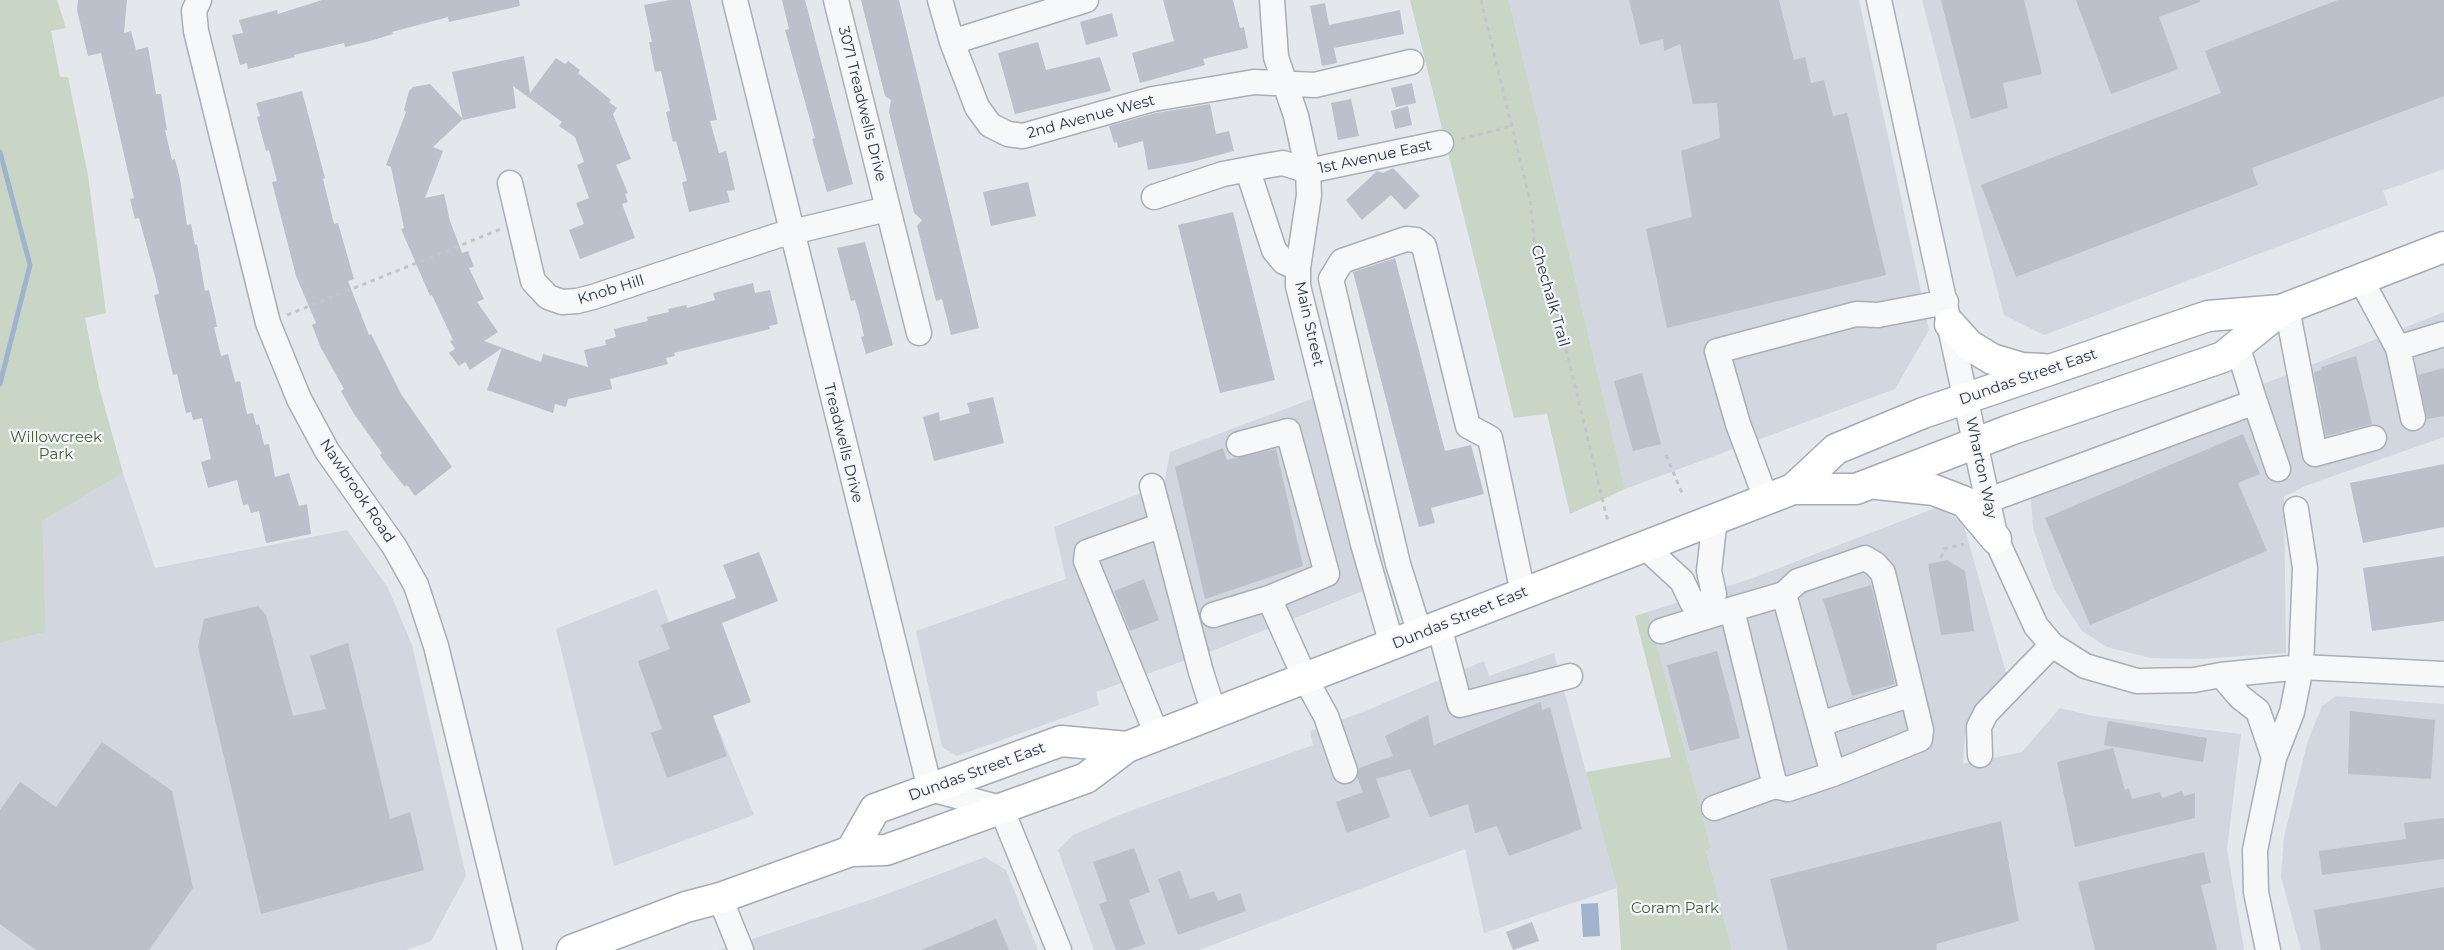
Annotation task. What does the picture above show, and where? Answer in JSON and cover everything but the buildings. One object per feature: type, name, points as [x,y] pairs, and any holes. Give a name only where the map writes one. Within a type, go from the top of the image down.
[{"type":"main road","name":"Dundas Street East","points":[[1780,494],[1836,449],[1965,398],[2208,315],[2284,309],[2444,248]]},
{"type":"main road","name":"Dundas Street East","points":[[572,950],[608,944],[686,908],[851,851],[886,850],[1005,820],[1086,778],[1127,747],[1157,735],[1780,494],[1856,489],[2010,430],[2223,357],[2284,309]]},
{"type":"main road","points":[[1948,313],[1969,345],[1992,359],[2022,368],[2052,369]]},
{"type":"main road","points":[[1871,483],[1934,490],[1965,502],[1996,538]]},
{"type":"main road","name":"Dundas Street East","points":[[851,851],[875,809],[1061,741],[1127,747]]},
{"type":"street","name":"Nawbrook Road","points":[[199,0],[194,11],[196,31],[268,323],[299,399],[327,451],[394,546],[416,585],[435,646],[510,950]]},
{"type":"street","name":"Treadwells Drive","points":[[735,0],[930,789]]},
{"type":"street","name":"3071 Treadwells Drive","points":[[836,0],[919,333]]},
{"type":"street","name":"2nd Avenue West","points":[[940,0],[952,42],[977,107],[990,125],[1008,134],[1023,136],[1154,99],[1254,82],[1315,85],[1411,62]]},
{"type":"street","points":[[952,42],[1086,0]]},
{"type":"street","name":"Main Street","points":[[1272,0],[1276,57],[1296,116],[1308,171],[1309,195],[1298,268],[1298,286],[1354,510],[1392,645]]},
{"type":"street","name":"Wharton Way","points":[[1879,0],[1996,538],[2036,626],[2052,645],[2085,666],[2137,681],[2194,680],[2301,666],[2444,674]]},
{"type":"street","name":"1st Avenue East","points":[[1308,171],[1442,143]]},
{"type":"street","points":[[1154,197],[1223,174],[1283,163],[1308,171]]},
{"type":"street","points":[[1248,171],[1274,250],[1284,262],[1298,268]]},
{"type":"street","name":"Knob Hill","points":[[510,183],[530,274],[537,287],[555,301],[569,303],[791,232]]},
{"type":"street","points":[[791,232],[887,209]]},
{"type":"street","points":[[1523,593],[1490,438],[1468,426],[1424,246],[1416,240],[1406,238],[1342,261],[1331,279],[1398,564],[1429,630],[1460,705],[1570,676]]},
{"type":"street","points":[[2361,280],[2398,348],[2413,418]]},
{"type":"street","points":[[2284,309],[2315,454],[2374,438]]},
{"type":"street","points":[[1780,494],[1738,424],[1717,351],[1856,314],[1948,313]]},
{"type":"street","points":[[2398,348],[2444,334]]},
{"type":"street","points":[[2237,345],[2278,470]]},
{"type":"street","points":[[1989,500],[2255,402]]},
{"type":"street","points":[[1213,615],[1269,598],[1327,574],[1288,431],[1239,444]]},
{"type":"street","points":[[1152,486],[1214,713]]},
{"type":"street","points":[[2268,950],[2256,892],[2255,850],[2274,758],[2292,712],[2301,666],[2305,568],[2296,508]]},
{"type":"street","points":[[1707,611],[1714,594],[1709,571],[1715,518]]},
{"type":"street","points":[[1157,735],[1086,561],[1087,552],[1162,525]]},
{"type":"street","points":[[1644,546],[1682,581],[1692,602],[1707,611]]},
{"type":"street","points":[[1661,631],[1707,611],[1732,610],[1784,594],[1798,581],[1864,558],[1875,564],[1883,573],[1921,730],[1920,739],[1833,774],[1788,789],[1775,786],[1714,808]]},
{"type":"street","points":[[1784,594],[1833,774]]},
{"type":"street","points":[[1269,598],[1305,678],[1326,716],[1345,771]]},
{"type":"street","points":[[1732,610],[1775,786]]},
{"type":"street","points":[[1980,755],[1979,727],[1986,713],[2052,645]]},
{"type":"street","points":[[2221,675],[2240,697],[2258,711],[2274,758]]},
{"type":"street","points":[[1820,724],[1912,694]]},
{"type":"street","points":[[930,789],[1005,820],[1059,950]]},
{"type":"street","points":[[720,898],[741,950]]},
{"type":"path","name":"Chechalk Trail","points":[[1481,0],[1531,205],[1536,250],[1551,287],[1608,522]]},
{"type":"path","points":[[1442,143],[1512,126]]},
{"type":"path","points":[[268,323],[518,222]]},
{"type":"path","points":[[1666,455],[1682,493]]},
{"type":"path","points":[[1941,558],[1944,549],[1964,544]]},
{"type":"shaded area","points":[[1509,0],[1859,0],[1929,330],[1895,389],[1625,489]]},
{"type":"shaded area","points":[[1922,0],[2444,0],[2444,169],[2383,191],[2388,205],[2044,335],[2004,315]]},
{"type":"shaded area","points":[[2444,312],[2444,437],[2305,486],[2284,497],[2286,653],[2199,659],[2151,658],[2107,647],[2082,631],[2054,589],[2033,528],[2029,471],[2276,379]]},
{"type":"shaded area","points":[[1317,397],[1363,591],[1209,652],[1096,692],[1099,705],[957,756],[942,747],[916,631],[1066,579],[1054,527],[1164,484],[1170,452]]},
{"type":"shaded area","points":[[123,473],[155,568],[347,530],[388,588],[412,645],[466,876],[431,941],[406,950],[0,950],[0,643],[46,632],[41,521]]},
{"type":"shaded area","points":[[1938,507],[1963,523],[2007,676],[1988,692],[1971,714],[1965,736],[1963,764],[2022,752],[2060,708],[2093,716],[2241,734],[2227,849],[2244,950],[1732,950],[1706,851],[1711,848],[1648,612],[1753,578]]},
{"type":"shaded area","points":[[657,589],[708,732],[713,716],[754,815],[614,866],[556,629]]},
{"type":"shaded area","points":[[1554,653],[1617,888],[1484,933],[1465,849],[1199,950],[1094,950],[1058,850],[1073,835],[1127,812],[1313,745],[1310,731],[1363,712],[1484,661],[1489,676]]},
{"type":"shaded area","points":[[2336,696],[2444,704],[2444,950],[2301,950],[2281,877],[2284,837],[2308,740],[2322,706]]},
{"type":"shaded area","points":[[985,857],[1006,870],[1038,950],[719,950],[876,898]]},
{"type":"green space","name":"Willowcreek Park","points":[[0,0],[57,0],[66,28],[51,31],[60,77],[68,77],[88,175],[106,313],[85,318],[99,387],[123,473],[42,521],[46,632],[0,643]]},
{"type":"green space","points":[[1410,0],[1509,0],[1625,489],[1570,514],[1547,414],[1514,418]]},
{"type":"green space","name":"Coram Park","points":[[1648,612],[1711,848],[1706,851],[1732,950],[1621,950],[1617,888],[1586,772],[1671,757],[1635,616]]},
{"type":"water","points":[[1598,903],[1600,936],[1583,937],[1581,904]]},
{"type":"waterway","points":[[0,152],[30,265],[0,384]]}]
